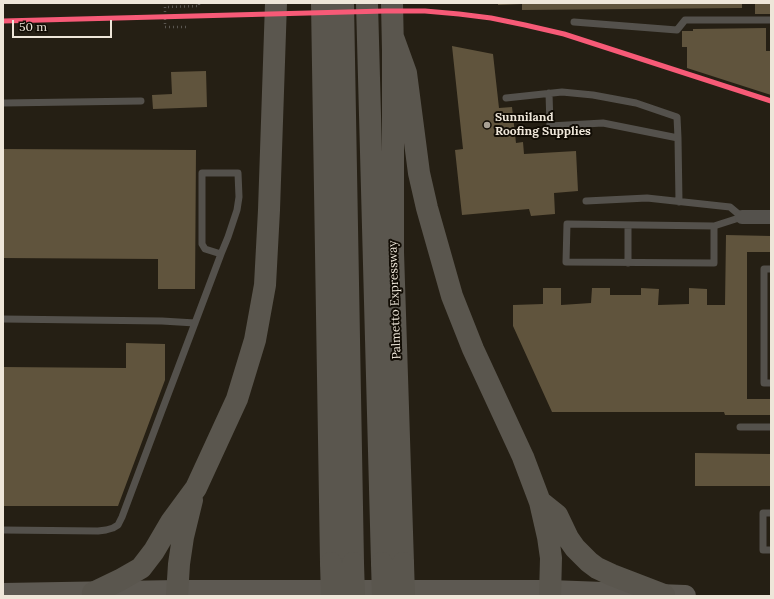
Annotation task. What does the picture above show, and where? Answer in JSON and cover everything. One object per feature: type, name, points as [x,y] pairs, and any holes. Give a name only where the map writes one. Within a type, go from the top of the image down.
[{"type":"highway","points":[[177,593],[183,537],[196,488],[237,399],[255,340],[266,285],[276,3]]},
{"type":"highway","points":[[322,3],[334,55],[354,596]]},
{"type":"highway","points":[[332,596],[334,55],[343,3]]},
{"type":"highway","points":[[368,3],[383,596]]},
{"type":"highway","name":"Palmetto Expressway","points":[[392,3],[395,46],[393,252],[404,596]]},
{"type":"highway","points":[[395,46],[406,73],[420,180],[452,296],[473,349],[523,457],[540,502],[550,548],[550,593]]},
{"type":"highway","points":[[93,593],[120,580],[140,568],[154,551],[171,522],[196,488]]},
{"type":"highway","points":[[540,502],[557,515],[572,543],[580,554],[590,562],[612,575],[664,595]]},
{"type":"main road","points":[[3,594],[145,591],[177,593],[550,593],[685,596]]},
{"type":"street","points":[[742,217],[771,217]]},
{"type":"lane","points":[[574,22],[677,30],[685,20],[771,20]]},
{"type":"lane","points":[[506,98],[562,92],[594,95],[636,103],[677,117],[679,202]]},
{"type":"lane","points":[[549,93],[550,126],[603,123],[678,138]]},
{"type":"lane","points":[[3,103],[141,101]]},
{"type":"lane","points":[[3,530],[98,531],[113,528],[118,525],[122,517],[221,254],[237,210],[239,196],[238,173],[202,173],[202,244],[205,248],[221,254]]},
{"type":"lane","points":[[586,201],[647,198],[730,207],[742,217]]},
{"type":"lane","points":[[714,226],[714,263],[566,262],[567,224],[714,226],[742,217]]},
{"type":"lane","points":[[628,225],[628,263]]},
{"type":"lane","points":[[771,269],[764,269],[764,383],[771,383]]},
{"type":"lane","points":[[3,319],[162,321],[195,323]]},
{"type":"lane","points":[[740,427],[771,427]]},
{"type":"lane","points":[[771,513],[763,513],[763,550],[771,550]]},
{"type":"path","points":[[186,27],[165,27],[165,7],[199,6],[198,3]]},
{"type":"building","points":[[498,3],[742,3],[742,8],[522,10],[522,4],[498,5]]},
{"type":"building","points":[[755,3],[771,3],[771,14],[755,14]]},
{"type":"building","points":[[766,28],[766,51],[771,51],[771,95],[687,68],[687,47],[682,47],[682,31],[693,31],[693,29]]},
{"type":"building","name":"Sunniland Roofing Supplies","points":[[452,46],[493,54],[499,108],[512,107],[516,143],[523,142],[524,154],[576,151],[578,191],[554,193],[555,214],[531,216],[529,209],[462,215],[455,150],[463,149]]},
{"type":"building","points":[[206,71],[207,107],[153,109],[152,95],[172,94],[171,72]]},
{"type":"building","points":[[3,149],[196,150],[195,289],[158,289],[158,259],[3,258]]},
{"type":"building","points":[[726,235],[771,236],[771,252],[747,252],[747,399],[771,399],[771,415],[725,415],[724,412],[552,412],[513,326],[513,305],[543,304],[543,288],[561,288],[561,305],[591,303],[592,288],[610,288],[610,295],[641,295],[641,288],[659,289],[658,305],[689,304],[689,288],[707,289],[707,305],[725,305]]},
{"type":"building","points":[[126,343],[165,344],[165,380],[118,506],[3,506],[3,367],[126,368]]},
{"type":"building","points":[[695,453],[771,454],[771,486],[695,486]]},
{"type":"transit line","points":[[3,21],[385,11],[425,11],[459,14],[491,18],[564,34],[771,101]]},
{"type":"place","name":"Sunniland Roofing Supplies","points":[[487,125]]}]
